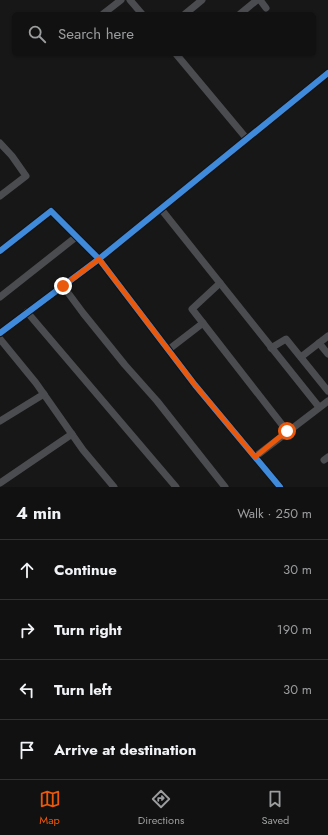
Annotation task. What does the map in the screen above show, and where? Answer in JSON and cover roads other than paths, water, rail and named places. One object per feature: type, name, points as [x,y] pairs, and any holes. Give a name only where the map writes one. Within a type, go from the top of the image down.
[{"type":"street","points":[[106,12],[121,0]]},
{"type":"street","points":[[130,0],[140,12]]},
{"type":"street","points":[[187,12],[202,0]]},
{"type":"street","points":[[243,12],[258,0],[266,8]]},
{"type":"street","points":[[178,56],[248,139]]},
{"type":"street","points":[[114,487],[83,450],[0,333],[99,259],[328,73]]},
{"type":"street","points":[[0,143],[12,156],[26,176],[0,196]]},
{"type":"street","points":[[161,209],[319,407]]},
{"type":"street","points":[[0,251],[51,211],[99,259],[168,350],[280,487]]},
{"type":"street","points":[[0,297],[76,237]]},
{"type":"street","points":[[220,283],[192,309],[287,431]]},
{"type":"street","points":[[63,286],[125,365],[157,401],[225,487]]},
{"type":"street","points":[[27,312],[176,487]]},
{"type":"street","points":[[168,350],[203,323]]},
{"type":"street","points":[[301,357],[328,336]]},
{"type":"street","points":[[271,348],[286,339],[328,391]]},
{"type":"street","points":[[319,343],[328,354]]},
{"type":"street","points":[[0,422],[44,394]]},
{"type":"street","points":[[255,457],[328,401]]},
{"type":"street","points":[[0,483],[72,434]]}]
